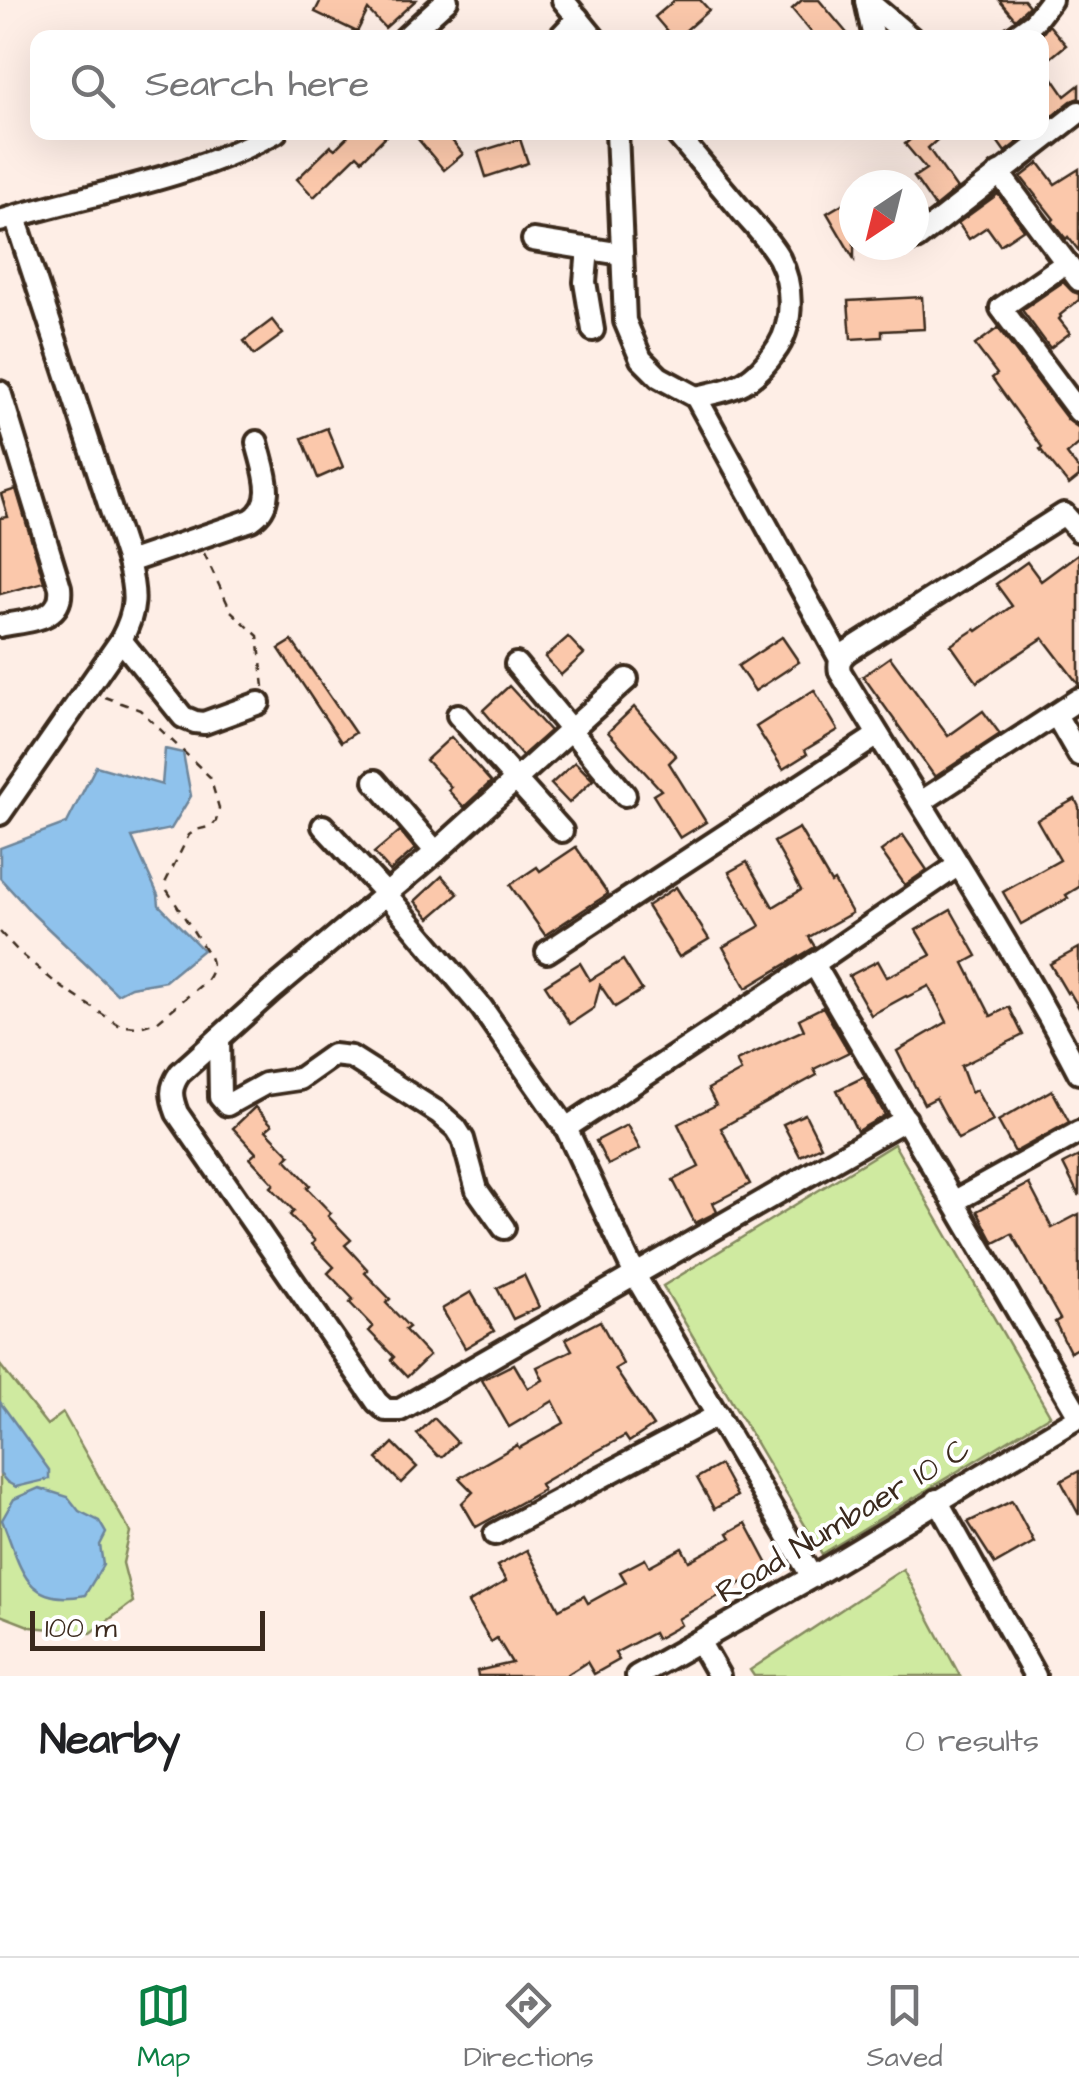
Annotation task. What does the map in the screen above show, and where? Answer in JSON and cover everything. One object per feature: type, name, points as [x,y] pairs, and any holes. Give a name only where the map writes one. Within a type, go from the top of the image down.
[{"type":"street","points":[[414,30],[447,0]]},
{"type":"street","points":[[563,0],[588,30]]},
{"type":"street","points":[[866,0],[872,30]]},
{"type":"street","points":[[866,0],[902,30]]},
{"type":"street","points":[[1023,30],[1052,0]]},
{"type":"street","points":[[566,30],[578,18]]},
{"type":"street","points":[[1049,135],[1079,112]]},
{"type":"street","points":[[0,814],[121,640],[135,603],[128,562],[8,219],[184,173],[260,140]]},
{"type":"street","points":[[618,140],[625,321],[632,342],[659,378],[696,397],[840,659],[840,672],[1077,1062]]},
{"type":"street","points":[[682,140],[780,259],[790,313],[783,338],[767,364],[750,380],[734,389],[696,397]]},
{"type":"street","points":[[929,229],[1042,140]]},
{"type":"street","points":[[999,173],[1072,272],[1001,308],[1079,412]]},
{"type":"street","points":[[533,240],[622,254]]},
{"type":"street","points":[[588,249],[585,282],[592,330]]},
{"type":"street","points":[[0,392],[61,596],[60,604],[47,616],[0,626]]},
{"type":"street","points":[[128,562],[252,520],[261,513],[268,491],[256,442]]},
{"type":"street","points":[[840,659],[1064,514],[1079,531]]},
{"type":"street","points":[[121,640],[183,717],[195,722],[214,721],[259,703]]},
{"type":"street","points":[[516,664],[624,794]]},
{"type":"street","points":[[627,679],[436,852],[270,991],[176,1078],[171,1097],[177,1114],[386,1410],[400,1410],[448,1384],[906,1119]]},
{"type":"street","points":[[921,802],[1079,699]]},
{"type":"street","points":[[458,714],[562,830]]},
{"type":"street","points":[[1056,715],[1079,755]]},
{"type":"street","points":[[547,952],[878,735]]},
{"type":"street","points":[[375,781],[436,852]]},
{"type":"street","points":[[324,826],[482,1008],[561,1121],[636,1277],[812,1577]]},
{"type":"street","points":[[561,1121],[814,964],[958,866]]},
{"type":"street","points":[[814,964],[1079,1416]]},
{"type":"street","points":[[220,1038],[220,1098],[228,1105],[265,1084],[299,1079],[326,1058],[340,1054],[351,1057],[438,1113],[463,1139],[477,1190],[504,1228]]},
{"type":"street","points":[[955,1201],[1079,1132]]},
{"type":"street","points":[[495,1534],[718,1415]]},
{"type":"street","name":"Road Numbaer 10 C","points":[[637,1676],[812,1577],[1079,1416]]},
{"type":"street","points":[[937,1500],[1035,1676]]},
{"type":"street","points":[[699,1641],[720,1676]]},
{"type":"path","points":[[198,538],[231,611],[260,640],[264,695],[259,703]]},
{"type":"path","points":[[0,932],[58,984],[120,1026],[157,1022],[212,972],[210,957],[166,883],[189,836],[216,821],[219,808],[210,776],[140,710],[112,701],[90,684]]},
{"type":"green space","points":[[894,1144],[1050,1415],[822,1554],[663,1286]]},
{"type":"green space","points":[[0,1365],[47,1425],[63,1413],[130,1532],[123,1563],[133,1602],[91,1633],[31,1627],[0,1615]]},
{"type":"green space","points":[[903,1569],[960,1676],[754,1676],[750,1670]]},
{"type":"water","points":[[165,749],[183,753],[191,796],[171,829],[132,837],[159,905],[203,950],[165,981],[131,987],[117,994],[0,878],[0,848],[67,823],[96,766],[162,785]]},
{"type":"water","points":[[0,1402],[49,1470],[49,1479],[16,1487],[0,1474]]},
{"type":"water","points":[[39,1488],[68,1497],[79,1511],[99,1521],[106,1533],[100,1545],[103,1565],[85,1595],[49,1595],[28,1580],[21,1567],[2,1520],[14,1499]]},
{"type":"building","points":[[321,0],[416,0],[385,28],[368,10],[358,30],[315,12]]},
{"type":"building","points":[[675,0],[700,0],[709,10],[686,30],[666,30],[655,17]]},
{"type":"building","points":[[802,0],[819,0],[844,30],[809,30],[792,9]]},
{"type":"building","points":[[999,0],[1024,0],[1029,6],[1015,19]]},
{"type":"building","points":[[1049,25],[1066,45],[1049,59],[1049,30],[1045,30]]},
{"type":"building","points":[[1049,73],[1065,96],[1079,85],[1079,98],[1049,119]]},
{"type":"building","points":[[344,140],[382,140],[362,160],[357,155],[314,197],[297,179],[331,146],[335,149]]},
{"type":"building","points":[[419,140],[452,140],[463,154],[444,170]]},
{"type":"building","points":[[520,140],[528,163],[486,177],[478,152]]},
{"type":"building","points":[[910,140],[937,140],[928,148],[957,189],[935,207],[929,198],[926,169],[905,144]]},
{"type":"building","points":[[997,140],[1020,140],[1005,152]]},
{"type":"building","points":[[1039,163],[1055,184],[1079,169],[1079,251],[1021,177]]},
{"type":"building","points":[[998,194],[1024,229],[1000,245],[987,227],[969,239],[958,223]]},
{"type":"building","points":[[839,206],[839,233],[827,213]]},
{"type":"building","points":[[1063,282],[1079,294],[1079,300],[1060,315],[1070,333],[1050,348],[1022,310]]},
{"type":"building","points":[[922,297],[924,329],[882,331],[882,337],[851,339],[848,301]]},
{"type":"building","points":[[272,320],[283,334],[254,355],[244,341]]},
{"type":"building","points":[[998,328],[1068,420],[1079,428],[1079,444],[1067,454],[1079,470],[1079,477],[1069,485],[992,378],[997,374],[975,345]]},
{"type":"building","points":[[327,428],[343,467],[318,478],[302,438]]},
{"type":"building","points":[[16,489],[44,582],[0,594],[0,518],[8,517],[1,494]]},
{"type":"building","points":[[1079,553],[1079,685],[1043,638],[977,682],[951,645],[1012,606],[996,584],[1027,562],[1041,581]]},
{"type":"building","points":[[568,637],[584,654],[561,675],[545,657]]},
{"type":"building","points":[[782,637],[799,662],[755,691],[738,666]]},
{"type":"building","points":[[292,641],[355,733],[341,742],[279,649]]},
{"type":"building","points":[[890,657],[948,736],[983,711],[1000,734],[935,777],[863,676]]},
{"type":"building","points":[[509,686],[550,731],[522,756],[483,710]]},
{"type":"building","points":[[814,690],[838,730],[783,769],[756,727]]},
{"type":"building","points":[[634,707],[676,756],[669,763],[706,822],[680,838],[653,795],[661,790],[608,732]]},
{"type":"building","points":[[451,737],[491,782],[464,807],[426,760]]},
{"type":"building","points":[[575,762],[593,780],[569,803],[551,784]]},
{"type":"building","points":[[1075,799],[1079,807],[1079,887],[1066,895],[1068,898],[1021,924],[1003,892],[1060,860],[1037,820]]},
{"type":"building","points":[[799,828],[852,913],[809,937],[815,947],[746,988],[723,947],[760,926],[729,872],[747,862],[773,907],[801,890],[774,842]]},
{"type":"building","points":[[400,831],[415,849],[390,871],[374,853]]},
{"type":"building","points":[[903,835],[927,870],[905,885],[881,851]]},
{"type":"building","points":[[576,847],[608,894],[545,935],[510,885]]},
{"type":"building","points":[[442,876],[458,894],[430,918],[415,901]]},
{"type":"building","points":[[676,887],[709,939],[679,957],[647,906]]},
{"type":"building","points":[[951,910],[977,956],[964,963],[991,1016],[1009,1007],[1023,1035],[961,1066],[971,1093],[976,1090],[993,1121],[958,1139],[936,1098],[924,1104],[897,1051],[947,1022],[929,986],[871,1015],[849,976],[878,961],[887,977],[931,955],[916,930]]},
{"type":"building","points":[[1079,948],[1079,1008],[1050,964]]},
{"type":"building","points":[[623,960],[642,990],[615,1007],[600,985],[594,1008],[570,1024],[545,985],[580,963],[590,980]]},
{"type":"building","points":[[823,1007],[849,1052],[814,1069],[817,1075],[721,1128],[750,1184],[713,1203],[717,1212],[695,1223],[673,1180],[699,1167],[678,1124],[716,1105],[708,1089],[741,1071],[736,1061],[804,1030],[799,1019]]},
{"type":"building","points":[[864,1077],[885,1115],[857,1131],[837,1090]]},
{"type":"building","points":[[1052,1090],[1069,1122],[1015,1152],[998,1121]]},
{"type":"building","points":[[255,1107],[272,1125],[266,1130],[290,1155],[286,1159],[351,1240],[345,1245],[390,1299],[386,1303],[409,1327],[405,1330],[429,1356],[407,1377],[369,1331],[373,1327],[350,1303],[353,1299],[328,1273],[334,1267],[290,1215],[294,1211],[250,1158],[256,1153],[233,1128]]},
{"type":"building","points":[[805,1114],[821,1146],[800,1156],[783,1124]]},
{"type":"building","points":[[627,1125],[640,1149],[608,1165],[596,1141]]},
{"type":"building","points":[[1079,1156],[1079,1196],[1063,1164]]},
{"type":"building","points":[[1029,1184],[1052,1228],[1079,1214],[1079,1347],[1070,1352],[1055,1322],[1060,1319],[1012,1234],[994,1243],[977,1211]]},
{"type":"building","points":[[524,1275],[539,1307],[513,1319],[497,1288]]},
{"type":"building","points":[[471,1292],[494,1331],[465,1348],[442,1309]]},
{"type":"building","points":[[600,1321],[623,1364],[615,1369],[653,1426],[629,1442],[625,1436],[590,1455],[540,1484],[543,1490],[476,1527],[462,1503],[473,1492],[459,1478],[564,1423],[553,1401],[509,1427],[482,1380],[514,1364],[528,1388],[543,1380],[537,1367],[572,1350],[566,1339]]},
{"type":"building","points":[[434,1418],[457,1442],[443,1456],[438,1456],[417,1434]]},
{"type":"building","points":[[393,1443],[417,1467],[401,1483],[377,1459]]},
{"type":"building","points":[[720,1465],[737,1496],[714,1509],[697,1478]]},
{"type":"building","points":[[1079,1471],[1079,1515],[1061,1481]]},
{"type":"building","points":[[1012,1501],[1034,1542],[995,1564],[968,1522]]},
{"type":"building","points":[[746,1523],[771,1570],[678,1619],[681,1625],[656,1639],[653,1633],[615,1653],[619,1660],[594,1674],[587,1662],[565,1676],[478,1676],[477,1671],[512,1663],[497,1638],[491,1642],[468,1603],[506,1581],[497,1566],[527,1550],[559,1609],[584,1596],[588,1603],[626,1582],[620,1572],[645,1559],[649,1566],[682,1548],[689,1561],[731,1538],[728,1533]]}]
